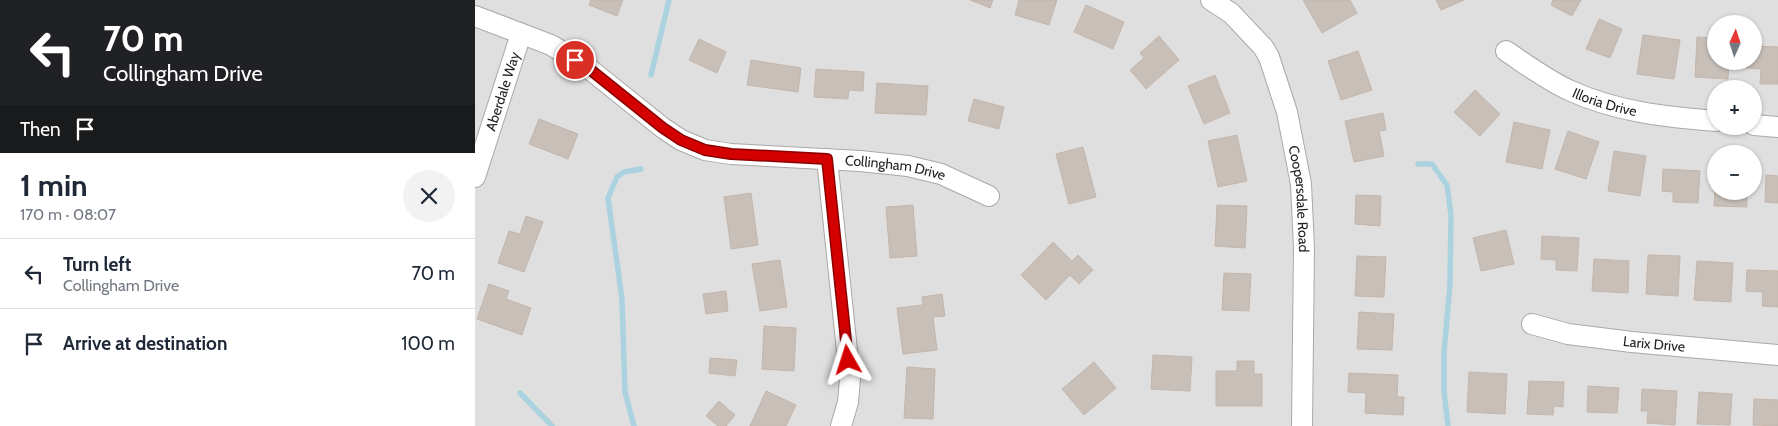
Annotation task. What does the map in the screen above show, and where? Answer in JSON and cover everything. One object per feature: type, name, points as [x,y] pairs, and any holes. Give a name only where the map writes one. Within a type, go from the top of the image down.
[{"type":"street","name":"Coopersdale Road","points":[[1211,0],[1231,13],[1263,48],[1269,57],[1287,112],[1301,184],[1303,248],[1302,426]]},
{"type":"street","name":"Collingham Drive","points":[[475,16],[551,45],[587,67],[663,128],[681,140],[705,150],[731,154],[860,161],[908,166],[941,174],[989,196]]},
{"type":"street","name":"Aberdale Way","points":[[475,177],[521,34]]},
{"type":"street","name":"Illoria Drive","points":[[1506,51],[1569,91],[1597,102],[1647,114],[1707,121]]},
{"type":"street","points":[[1762,126],[1778,127]]},
{"type":"street","points":[[827,159],[850,379],[848,402],[841,426]]},
{"type":"street","name":"Larix Drive","points":[[1532,324],[1568,334],[1778,355]]},
{"type":"shaded area","points":[[475,0],[1778,0],[1778,426],[475,426]]},
{"type":"building","points":[[591,0],[623,0],[617,16],[589,5]]},
{"type":"building","points":[[970,0],[993,0],[990,8]]},
{"type":"building","points":[[1019,0],[1057,0],[1049,25],[1015,15]]},
{"type":"building","points":[[1303,0],[1350,0],[1357,13],[1322,33]]},
{"type":"building","points":[[1436,0],[1464,0],[1441,10]]},
{"type":"building","points":[[1553,0],[1581,0],[1572,16],[1551,5]]},
{"type":"building","points":[[1086,5],[1124,22],[1113,49],[1074,32]]},
{"type":"building","points":[[1599,19],[1622,29],[1610,58],[1586,49]]},
{"type":"building","points":[[1643,35],[1680,40],[1674,79],[1637,74]]},
{"type":"building","points":[[1159,36],[1179,60],[1146,89],[1130,70],[1144,58],[1140,53]]},
{"type":"building","points":[[1697,37],[1707,38],[1707,70],[1728,70],[1728,79],[1695,77]]},
{"type":"building","points":[[699,39],[726,52],[717,73],[689,60]]},
{"type":"building","points":[[1763,46],[1778,47],[1778,84],[1762,84],[1762,80],[1760,80],[1761,70],[1763,70]]},
{"type":"building","points":[[1358,51],[1372,90],[1341,100],[1328,61]]},
{"type":"building","points":[[751,60],[801,68],[798,92],[747,85]]},
{"type":"building","points":[[816,69],[864,72],[863,91],[849,90],[848,99],[814,97]]},
{"type":"building","points":[[1215,75],[1230,113],[1204,124],[1188,86]]},
{"type":"building","points":[[877,83],[928,86],[926,115],[875,113]]},
{"type":"building","points":[[1475,90],[1500,114],[1480,136],[1454,112]]},
{"type":"building","points":[[974,99],[1004,107],[999,129],[968,121]]},
{"type":"building","points":[[1383,113],[1386,130],[1379,131],[1384,156],[1354,162],[1345,121]]},
{"type":"building","points":[[539,119],[578,134],[568,159],[529,144]]},
{"type":"building","points":[[1514,122],[1550,130],[1542,169],[1506,162]]},
{"type":"building","points":[[1568,131],[1599,142],[1586,179],[1555,169]]},
{"type":"building","points":[[1237,135],[1247,181],[1218,187],[1208,141]]},
{"type":"building","points":[[1083,147],[1096,197],[1069,204],[1056,154]]},
{"type":"building","points":[[1614,151],[1646,156],[1640,196],[1608,191]]},
{"type":"building","points":[[1663,169],[1700,171],[1698,203],[1673,202],[1673,192],[1662,191]]},
{"type":"building","points":[[1766,175],[1778,176],[1778,203],[1765,202]]},
{"type":"building","points":[[751,193],[758,245],[731,249],[724,197]]},
{"type":"building","points":[[1356,195],[1381,196],[1380,226],[1355,224]]},
{"type":"building","points":[[1714,200],[1747,200],[1747,207],[1714,206]]},
{"type":"building","points":[[913,205],[917,256],[890,258],[886,207]]},
{"type":"building","points":[[1217,205],[1247,206],[1245,248],[1215,246]]},
{"type":"building","points":[[526,216],[543,222],[524,272],[498,263],[509,231],[520,234]]},
{"type":"building","points":[[1506,230],[1514,264],[1481,271],[1473,238]]},
{"type":"building","points":[[1542,236],[1579,238],[1577,271],[1556,270],[1556,260],[1541,259]]},
{"type":"building","points":[[1053,242],[1072,261],[1078,255],[1093,270],[1079,284],[1070,275],[1046,300],[1021,275]]},
{"type":"building","points":[[1648,255],[1680,256],[1678,296],[1646,294]]},
{"type":"building","points":[[1357,256],[1386,257],[1384,297],[1355,296]]},
{"type":"building","points":[[1594,259],[1629,261],[1628,293],[1592,291]]},
{"type":"building","points":[[780,260],[787,307],[760,311],[752,264]]},
{"type":"building","points":[[1697,261],[1733,263],[1731,302],[1694,300]]},
{"type":"building","points":[[1747,270],[1778,271],[1778,307],[1762,306],[1763,292],[1746,291]]},
{"type":"building","points":[[1224,273],[1251,274],[1249,311],[1222,310]]},
{"type":"building","points":[[489,284],[509,291],[506,299],[531,308],[522,335],[477,319]]},
{"type":"building","points":[[726,291],[728,311],[706,314],[703,294]]},
{"type":"building","points":[[942,294],[945,316],[933,317],[937,350],[903,354],[897,308],[923,305],[922,297]]},
{"type":"building","points":[[1359,312],[1394,314],[1392,350],[1357,349]]},
{"type":"building","points":[[764,326],[796,328],[794,371],[762,369]]},
{"type":"building","points":[[1153,355],[1192,357],[1190,391],[1151,389]]},
{"type":"building","points":[[710,358],[737,360],[735,376],[709,373]]},
{"type":"building","points":[[1237,361],[1254,361],[1254,374],[1262,374],[1262,406],[1216,406],[1216,371],[1237,371]]},
{"type":"building","points":[[1094,362],[1116,388],[1084,415],[1062,389]]},
{"type":"building","points":[[907,367],[935,369],[933,419],[904,418]]},
{"type":"building","points":[[1469,372],[1507,374],[1505,414],[1467,412]]},
{"type":"building","points":[[1349,373],[1398,375],[1397,397],[1404,397],[1403,415],[1365,413],[1366,393],[1348,392]]},
{"type":"building","points":[[1529,381],[1564,382],[1563,407],[1554,406],[1553,415],[1527,414]]},
{"type":"building","points":[[1588,386],[1619,388],[1617,413],[1587,412]]},
{"type":"building","points":[[1642,389],[1677,391],[1675,425],[1647,423],[1648,411],[1641,411]]},
{"type":"building","points":[[766,391],[796,405],[786,426],[750,426]]},
{"type":"building","points":[[1699,392],[1732,394],[1730,425],[1697,424]]},
{"type":"building","points":[[1754,399],[1778,400],[1778,426],[1753,425]]},
{"type":"building","points":[[719,401],[735,415],[726,426],[718,426],[706,416]]},
{"type":"waterway","points":[[651,75],[669,0]]},
{"type":"waterway","points":[[1418,164],[1432,164],[1447,185],[1451,215],[1450,285],[1444,351],[1444,391],[1448,426]]},
{"type":"waterway","points":[[634,426],[625,392],[622,299],[608,198],[617,177],[624,172],[641,169]]},
{"type":"waterway","points":[[520,393],[552,426]]},
{"type":"route","points":[[575,60],[587,67],[663,128],[681,140],[705,150],[731,154],[827,159],[848,360]]}]
